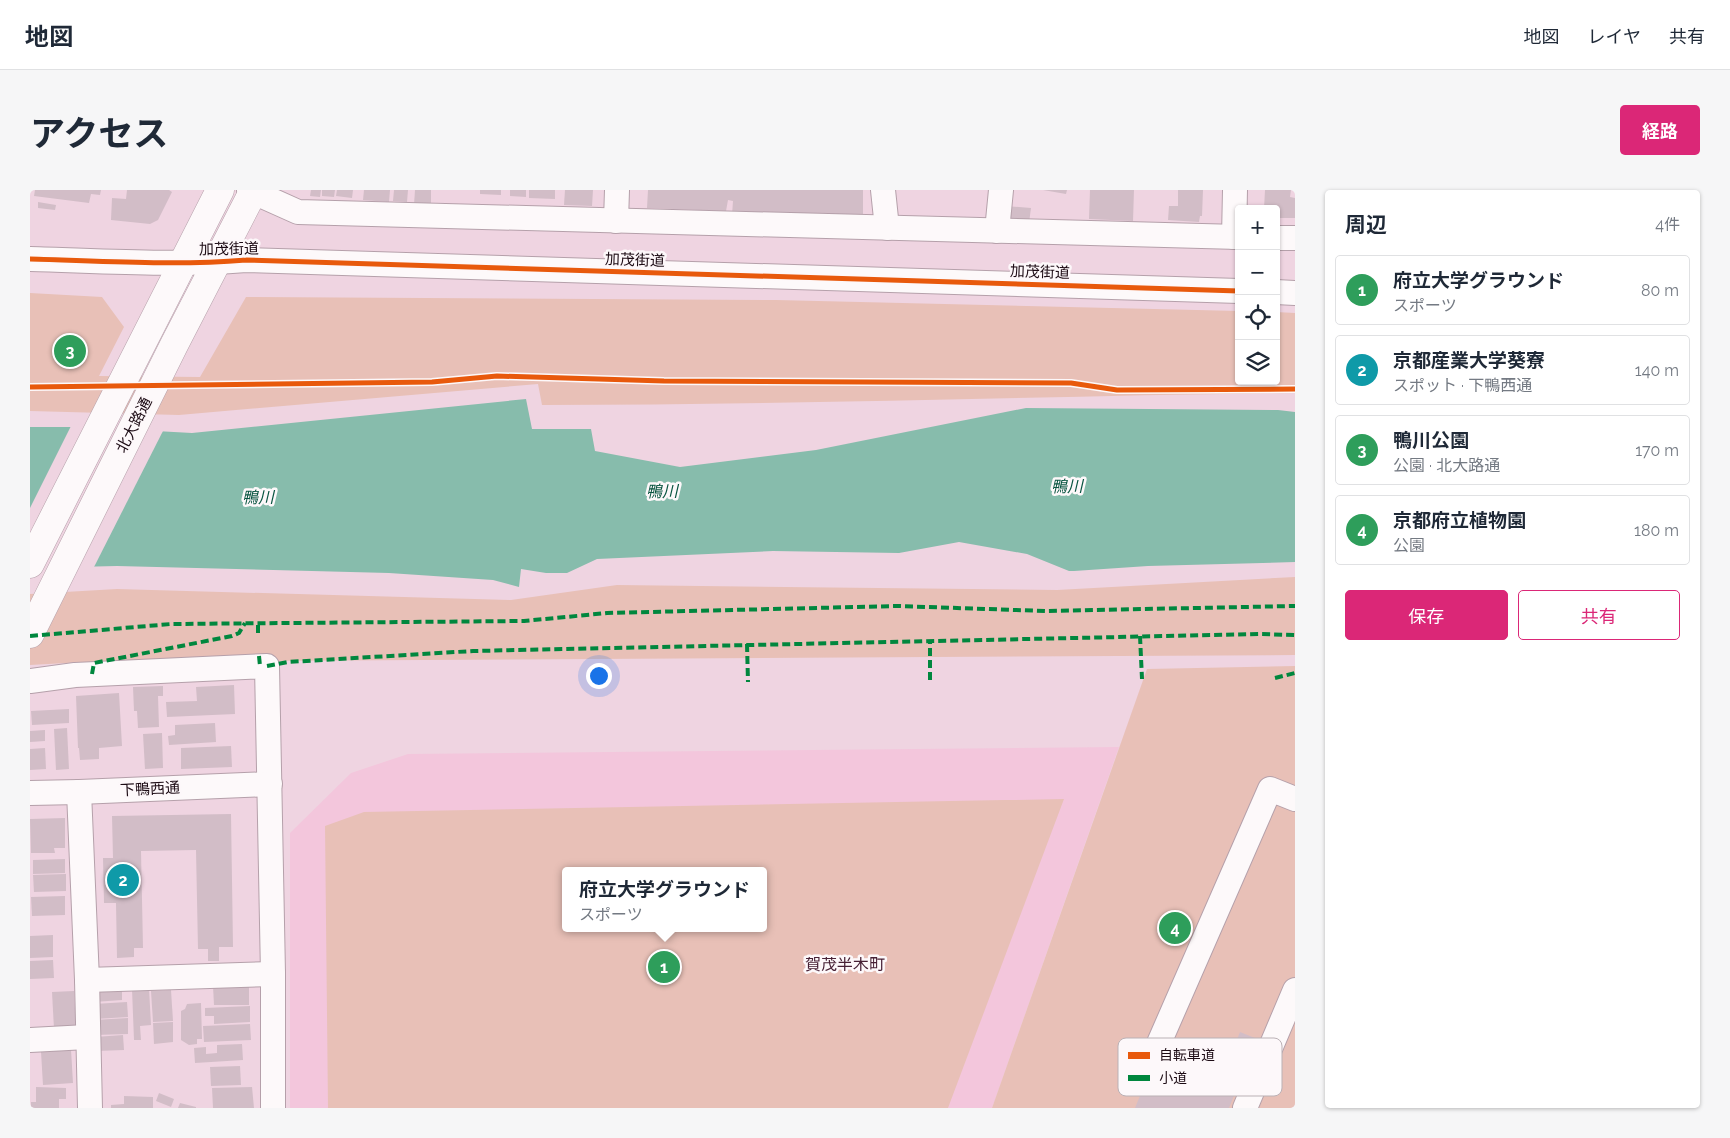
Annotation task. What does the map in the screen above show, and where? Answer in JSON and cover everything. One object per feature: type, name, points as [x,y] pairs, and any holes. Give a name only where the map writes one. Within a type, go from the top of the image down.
[{"type":"highway","name":"北大路通","points":[[30,564],[220,190]]},
{"type":"highway","name":"北大路通","points":[[30,634],[252,191]]},
{"type":"street","points":[[616,221],[617,190]]},
{"type":"street","points":[[883,190],[887,228]]},
{"type":"street","points":[[997,231],[1001,190]]},
{"type":"street","points":[[1235,190],[1235,205]]},
{"type":"street","points":[[252,191],[298,212],[1235,237]]},
{"type":"street","points":[[1280,238],[1295,238]]},
{"type":"street","name":"加茂街道","points":[[30,259],[150,263],[256,260],[1235,291]]},
{"type":"street","points":[[1280,292],[1295,293]]},
{"type":"street","points":[[30,681],[75,675],[267,666],[273,974],[273,1108]]},
{"type":"street","name":"下鴨西通","points":[[30,793],[270,784]]},
{"type":"street","points":[[1161,1038],[1270,789],[1295,799]]},
{"type":"street","points":[[79,792],[90,1108]]},
{"type":"street","points":[[87,980],[273,974]]},
{"type":"street","points":[[1275,1038],[1295,990]]},
{"type":"street","points":[[30,1040],[87,1037]]},
{"type":"street","points":[[1245,1108],[1250,1096]]},
{"type":"shaded area","points":[[30,293],[102,297],[124,327],[99,376],[200,377],[246,297],[776,300],[1235,311],[1235,385],[1280,385],[1280,312],[1295,313],[1295,393],[730,404],[542,405],[538,384],[179,415],[30,411]]},
{"type":"shaded area","points":[[1295,577],[1295,655],[84,662],[30,665],[30,594],[117,589],[511,600],[617,585],[1057,590]]},
{"type":"shaded area","points":[[1295,666],[1295,1108],[992,1108],[1147,669]]},
{"type":"shaded area","points":[[1119,747],[992,1108],[290,1108],[290,833],[351,773],[408,754]]},
{"type":"shaded area","points":[[1064,799],[948,1108],[328,1108],[325,826],[364,812]]},
{"type":"water","name":"鴨川","points":[[526,399],[532,429],[591,429],[595,451],[680,467],[816,450],[1026,408],[1278,410],[1295,412],[1295,562],[1148,566],[1069,571],[1027,554],[959,542],[899,553],[773,551],[597,559],[567,573],[546,573],[521,569],[519,587],[493,580],[389,573],[117,566],[30,568],[30,427],[83,427],[192,433]]},
{"type":"pier","points":[[72,424],[164,429],[93,569],[30,571],[30,508]]},
{"type":"building","points":[[35,190],[101,190],[100,195],[91,194],[89,203],[34,196]]},
{"type":"building","points":[[127,190],[169,190],[172,192],[158,220],[150,224],[111,220],[112,198],[126,199]]},
{"type":"building","points":[[311,190],[321,190],[320,197],[310,196]]},
{"type":"building","points":[[322,190],[335,190],[334,197],[322,196]]},
{"type":"building","points":[[337,190],[353,190],[352,198],[336,196]]},
{"type":"building","points":[[364,190],[390,190],[389,202],[363,200]]},
{"type":"building","points":[[394,190],[408,190],[407,202],[393,201]]},
{"type":"building","points":[[415,190],[431,190],[431,206],[414,205]]},
{"type":"building","points":[[480,190],[501,190],[501,195],[480,194]]},
{"type":"building","points":[[510,190],[526,190],[526,197],[510,196]]},
{"type":"building","points":[[529,190],[555,190],[555,199],[529,198]]},
{"type":"building","points":[[565,190],[593,190],[592,206],[564,205]]},
{"type":"building","points":[[648,190],[863,190],[863,218],[732,215],[733,201],[728,200],[726,211],[647,208]]},
{"type":"building","points":[[1043,190],[1067,190],[1066,194]]},
{"type":"building","points":[[1090,190],[1134,190],[1133,221],[1089,219]]},
{"type":"building","points":[[1178,190],[1203,190],[1202,216],[1200,216],[1199,222],[1168,220],[1169,206],[1178,206]]},
{"type":"building","points":[[1265,190],[1291,190],[1290,197],[1295,198],[1295,218],[1280,218],[1280,205],[1264,205]]},
{"type":"building","points":[[38,202],[56,205],[55,210],[38,208]]},
{"type":"building","points":[[1005,206],[1031,208],[1029,223],[1005,222]]},
{"type":"building","points":[[234,685],[235,714],[167,717],[166,702],[197,701],[196,687]]},
{"type":"building","points":[[163,686],[163,696],[158,696],[159,727],[138,728],[137,711],[134,711],[133,687]]},
{"type":"building","points":[[119,693],[122,746],[99,748],[99,759],[80,760],[76,696]]},
{"type":"building","points":[[69,709],[69,723],[32,725],[31,711]]},
{"type":"building","points":[[215,723],[216,742],[169,745],[168,736],[175,735],[175,725]]},
{"type":"building","points":[[67,728],[69,769],[56,770],[54,729]]},
{"type":"building","points":[[45,730],[45,741],[30,742],[30,731]]},
{"type":"building","points":[[162,733],[163,768],[145,769],[143,734]]},
{"type":"building","points":[[231,746],[232,767],[181,769],[181,748]]},
{"type":"building","points":[[45,748],[46,769],[30,770],[30,749]]},
{"type":"building","points":[[231,814],[233,947],[219,947],[219,961],[208,961],[208,949],[198,949],[196,850],[141,851],[143,948],[134,948],[134,957],[117,958],[116,903],[104,903],[103,858],[113,858],[112,816]]},
{"type":"building","points":[[65,818],[65,848],[54,848],[55,853],[31,853],[30,819]]},
{"type":"building","points":[[65,859],[65,873],[33,874],[33,860]]},
{"type":"building","points":[[66,874],[66,891],[34,892],[33,875]]},
{"type":"building","points":[[65,896],[65,915],[32,916],[31,897]]},
{"type":"building","points":[[53,935],[53,957],[30,958],[30,936]]},
{"type":"building","points":[[53,960],[54,978],[30,979],[30,961]]},
{"type":"building","points":[[249,985],[249,1005],[214,1005],[213,986]]},
{"type":"building","points":[[122,988],[122,1000],[94,1002],[94,989]]},
{"type":"building","points":[[149,988],[151,1025],[140,1026],[141,1040],[134,1040],[132,989]]},
{"type":"building","points":[[171,990],[173,1021],[153,1022],[151,991]]},
{"type":"building","points":[[74,991],[76,1028],[54,1029],[52,992]]},
{"type":"building","points":[[127,1002],[128,1017],[95,1019],[94,1004]]},
{"type":"building","points":[[201,1003],[202,1039],[197,1039],[197,1044],[189,1045],[181,1040],[181,1011],[185,1009],[187,1004]]},
{"type":"building","points":[[250,1006],[250,1022],[214,1024],[214,1016],[205,1016],[205,1008]]},
{"type":"building","points":[[128,1018],[128,1034],[95,1035],[94,1020]]},
{"type":"building","points":[[173,1022],[173,1042],[154,1044],[153,1023]]},
{"type":"building","points":[[250,1024],[251,1040],[204,1042],[203,1026]]},
{"type":"building","points":[[1240,1032],[1255,1038],[1238,1038]]},
{"type":"building","points":[[123,1035],[124,1050],[96,1051],[95,1037]]},
{"type":"building","points":[[242,1044],[243,1060],[195,1063],[194,1048],[206,1047],[206,1054],[217,1053],[217,1045]]},
{"type":"building","points":[[71,1050],[73,1083],[43,1085],[41,1052]]},
{"type":"building","points":[[240,1066],[241,1085],[211,1086],[210,1067]]},
{"type":"building","points":[[36,1087],[66,1088],[66,1099],[59,1099],[59,1108],[31,1108],[31,1102],[36,1102]]},
{"type":"building","points":[[252,1087],[254,1108],[213,1108],[212,1088]]},
{"type":"building","points":[[159,1093],[174,1099],[171,1107],[156,1101]]},
{"type":"building","points":[[124,1096],[153,1097],[153,1108],[111,1108],[111,1105],[124,1104]]},
{"type":"building","points":[[1140,1096],[1234,1096],[1229,1108],[1135,1108]]},
{"type":"building","points":[[180,1103],[196,1107],[196,1108],[178,1108]]},
{"type":"marked path","points":[[30,636],[171,624],[524,621],[607,613],[898,606],[1046,611],[1295,606]]},
{"type":"marked path","points":[[92,674],[94,663],[232,636],[239,633],[245,623]]},
{"type":"marked path","points":[[258,623],[258,633]]},
{"type":"marked path","points":[[267,666],[288,662],[473,651],[1259,634],[1295,635]]},
{"type":"marked path","points":[[1140,636],[1142,679]]},
{"type":"marked path","points":[[930,640],[930,680]]},
{"type":"marked path","points":[[747,644],[748,682]]},
{"type":"marked path","points":[[259,656],[260,666]]},
{"type":"marked path","points":[[1275,678],[1295,673]]},
{"type":"cycle path","points":[[30,259],[165,263],[246,260],[1235,291]]},
{"type":"cycle path","points":[[30,387],[432,382],[497,376],[664,381],[1071,383],[1117,390],[1295,389]]},
{"type":"place","name":"鴨川公園","points":[[70,351]]},
{"type":"place","name":"京都産業大学葵寮","points":[[123,880]]},
{"type":"place","name":"京都府立植物園","points":[[1175,928]]},
{"type":"place","name":"府立大学グラウンド","points":[[664,967]]},
{"type":"district","name":"賀茂半木町","points":[[845,964]]}]
